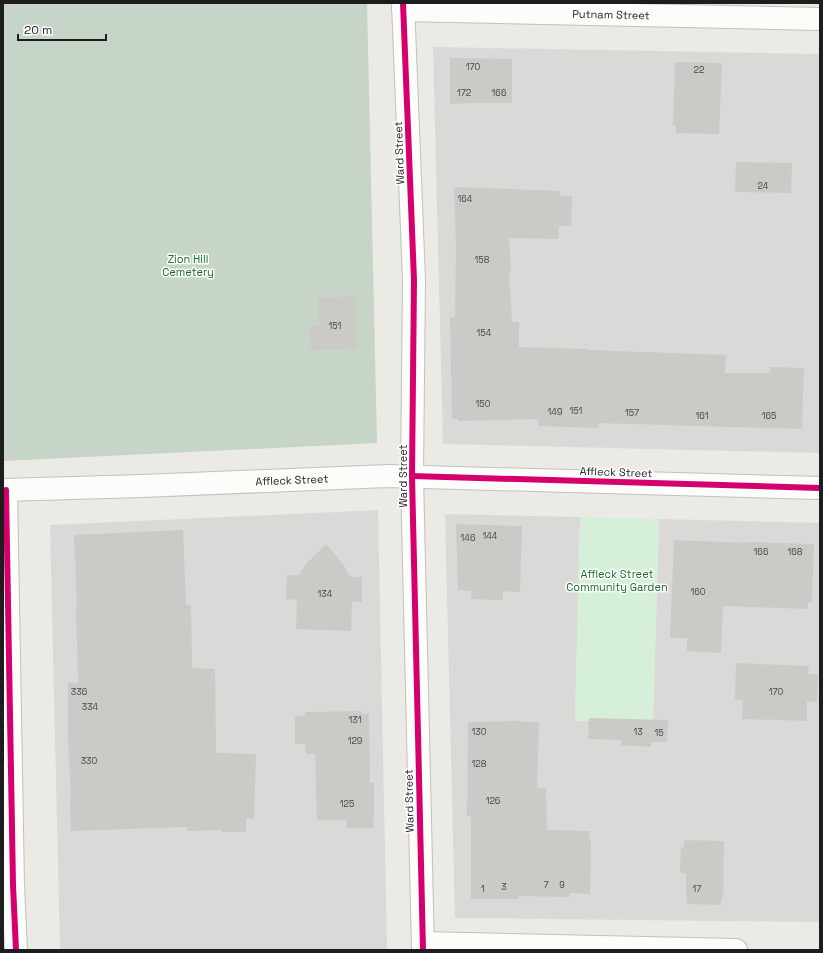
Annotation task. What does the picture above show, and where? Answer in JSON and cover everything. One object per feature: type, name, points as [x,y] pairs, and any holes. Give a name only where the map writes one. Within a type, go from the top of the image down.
[{"type":"street","name":"Putnam Street","points":[[403,6],[820,19]]},
{"type":"street","name":"Ward Street","points":[[403,6],[414,280],[412,476],[423,946]]},
{"type":"street","name":"Affleck Street","points":[[5,490],[388,476],[820,488]]},
{"type":"street","points":[[5,490],[13,878],[16,950]]},
{"type":"street","points":[[423,946],[736,950]]},
{"type":"shaded area","points":[[433,47],[820,54],[820,453],[443,444]]},
{"type":"shaded area","points":[[378,510],[387,950],[60,950],[50,525]]},
{"type":"shaded area","points":[[445,514],[580,517],[575,720],[653,722],[659,519],[820,523],[820,922],[455,918]]},
{"type":"green space","name":"Zion Hill Cemetery","points":[[3,3],[367,3],[377,443],[3,461]]},
{"type":"green space","name":"Affleck Street Community Garden","points":[[580,517],[659,519],[653,722],[575,721]]},
{"type":"building","points":[[450,58],[512,59],[512,103],[450,104]]},
{"type":"building","points":[[675,62],[722,63],[719,134],[676,133],[676,126],[673,126]]},
{"type":"building","points":[[736,162],[792,163],[791,193],[735,192]]},
{"type":"building","points":[[454,187],[560,191],[560,196],[572,196],[571,226],[559,226],[558,239],[509,238],[511,273],[509,273],[512,322],[519,322],[519,347],[726,355],[725,373],[770,373],[770,367],[804,368],[802,429],[599,423],[599,428],[538,426],[538,419],[458,421],[458,419],[452,419],[450,318],[455,317],[456,246]]},
{"type":"building","points":[[355,297],[356,349],[311,350],[309,326],[319,326],[318,298]]},
{"type":"building","points":[[456,524],[522,526],[520,592],[503,591],[503,600],[471,599],[472,591],[458,590]]},
{"type":"building","points":[[183,530],[186,605],[191,605],[192,668],[215,669],[216,753],[256,754],[254,819],[246,818],[246,832],[222,832],[222,830],[187,831],[187,827],[71,831],[68,683],[78,682],[74,535]]},
{"type":"building","points":[[674,540],[814,544],[812,603],[808,602],[808,609],[723,606],[721,653],[687,651],[687,638],[670,638]]},
{"type":"building","points":[[326,544],[343,564],[350,577],[362,577],[362,602],[352,601],[351,631],[296,629],[297,600],[286,599],[287,575],[299,575],[306,564]]},
{"type":"building","points":[[736,663],[809,666],[808,674],[818,674],[817,702],[807,701],[807,721],[742,719],[743,700],[735,700]]},
{"type":"building","points":[[362,711],[362,714],[369,714],[370,783],[374,783],[373,828],[346,828],[346,820],[317,820],[315,754],[306,754],[305,744],[295,744],[295,716],[305,716],[305,712]]},
{"type":"building","points":[[589,718],[668,720],[667,742],[651,742],[651,747],[621,745],[621,740],[588,739]]},
{"type":"building","points":[[468,722],[539,722],[537,788],[546,788],[547,830],[590,831],[590,894],[569,893],[569,897],[519,896],[519,899],[471,899],[471,817],[467,816]]},
{"type":"building","points":[[684,840],[724,841],[723,898],[721,898],[721,905],[687,904],[686,874],[680,873],[681,847],[684,847]]},
{"type":"cycle path","points":[[403,3],[414,280],[412,476],[423,950]]},
{"type":"cycle path","points":[[412,476],[820,488]]},
{"type":"cycle path","points":[[6,490],[13,885],[16,950]]}]
